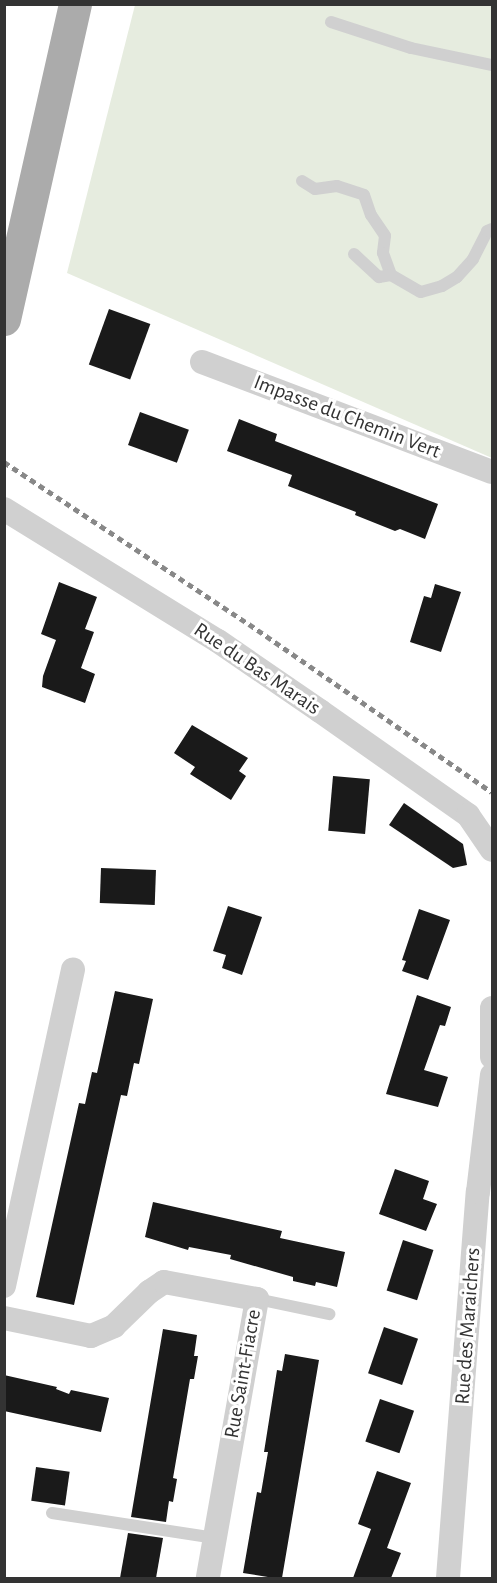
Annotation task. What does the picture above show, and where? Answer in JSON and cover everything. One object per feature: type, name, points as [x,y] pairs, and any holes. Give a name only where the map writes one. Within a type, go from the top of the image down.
[{"type":"main road","points":[[4,239],[57,4]]},
{"type":"main road","points":[[4,319],[75,4]]},
{"type":"street","name":"Impasse du Chemin Vert","points":[[202,362],[492,472]]},
{"type":"street","name":"Rue du Bas Marais","points":[[4,510],[218,640],[468,815],[491,841]]},
{"type":"street","points":[[4,1286],[73,969]]},
{"type":"street","points":[[492,1008],[492,1057]]},
{"type":"street","name":"Rue des Maraichers","points":[[448,1578],[479,1183],[492,1075]]},
{"type":"street","name":"Rue Saint-Fiacre","points":[[4,1318],[92,1336],[114,1326],[148,1292],[164,1282],[257,1299],[208,1578]]},
{"type":"lane","points":[[331,22],[411,48],[492,65]]},
{"type":"lane","points":[[302,181],[315,189],[337,186],[364,195],[370,214],[385,236],[383,253],[391,275]]},
{"type":"lane","points":[[354,254],[379,277],[391,275],[421,292],[442,286],[462,271],[472,259],[486,231],[492,229]]},
{"type":"lane","points":[[257,1299],[329,1314]]},
{"type":"lane","points":[[52,1513],[215,1538]]},
{"type":"shaded area","points":[[135,5],[492,5],[492,458],[67,273]]},
{"type":"building","points":[[109,309],[150,324],[130,379],[89,364]]},
{"type":"building","points":[[140,412],[189,430],[177,463],[128,445]]},
{"type":"building","points":[[239,419],[277,434],[275,441],[438,504],[425,539],[400,529],[395,531],[355,515],[356,512],[288,486],[292,475],[227,451]]},
{"type":"building","points":[[59,582],[97,597],[85,629],[94,632],[81,668],[95,674],[85,703],[42,687],[43,676],[56,640],[41,634]]},
{"type":"building","points":[[435,584],[461,592],[441,652],[410,642],[424,596],[431,598]]},
{"type":"building","points":[[192,725],[248,758],[239,771],[246,776],[231,800],[190,774],[195,767],[174,753]]},
{"type":"building","points":[[333,776],[370,779],[365,834],[328,831]]},
{"type":"building","points":[[404,803],[463,844],[467,865],[453,868],[389,825]]},
{"type":"building","points":[[101,868],[156,870],[155,905],[100,903]]},
{"type":"building","points":[[228,906],[262,917],[242,975],[222,968],[226,955],[213,951]]},
{"type":"building","points":[[419,909],[450,920],[428,980],[402,971],[406,961],[402,960]]},
{"type":"building","points":[[115,991],[153,999],[139,1064],[134,1063],[127,1096],[121,1095],[74,1305],[36,1297],[79,1103],[85,1104],[92,1072],[97,1073]]},
{"type":"building","points":[[417,995],[451,1007],[445,1026],[440,1025],[424,1070],[448,1077],[438,1107],[386,1094]]},
{"type":"building","points":[[395,1169],[429,1181],[423,1199],[437,1204],[426,1231],[379,1214]]},
{"type":"building","points":[[153,1202],[282,1231],[280,1238],[345,1252],[337,1287],[316,1282],[315,1286],[293,1281],[293,1277],[230,1259],[231,1255],[189,1247],[188,1250],[145,1237]]},
{"type":"building","points":[[403,1240],[433,1250],[417,1300],[387,1290]]},
{"type":"building","points":[[384,1327],[418,1339],[402,1385],[368,1373]]},
{"type":"building","points":[[163,1329],[197,1335],[194,1356],[198,1356],[194,1379],[190,1379],[173,1478],[177,1479],[173,1502],[169,1501],[166,1522],[131,1517]]},
{"type":"building","points":[[285,1354],[319,1360],[282,1578],[274,1578],[243,1573],[257,1492],[261,1493],[268,1452],[264,1452],[277,1370],[282,1371]]},
{"type":"building","points":[[4,1375],[57,1387],[56,1389],[69,1394],[71,1390],[109,1398],[101,1432],[4,1411]]},
{"type":"building","points":[[380,1399],[414,1411],[399,1453],[365,1442]]},
{"type":"building","points":[[36,1467],[70,1472],[65,1505],[31,1501]]},
{"type":"building","points":[[377,1471],[411,1483],[387,1548],[401,1553],[391,1578],[353,1578],[371,1529],[358,1524]]},
{"type":"building","points":[[128,1533],[163,1538],[156,1578],[120,1578]]},
{"type":"railway","points":[[4,462],[249,624],[492,792]]}]
